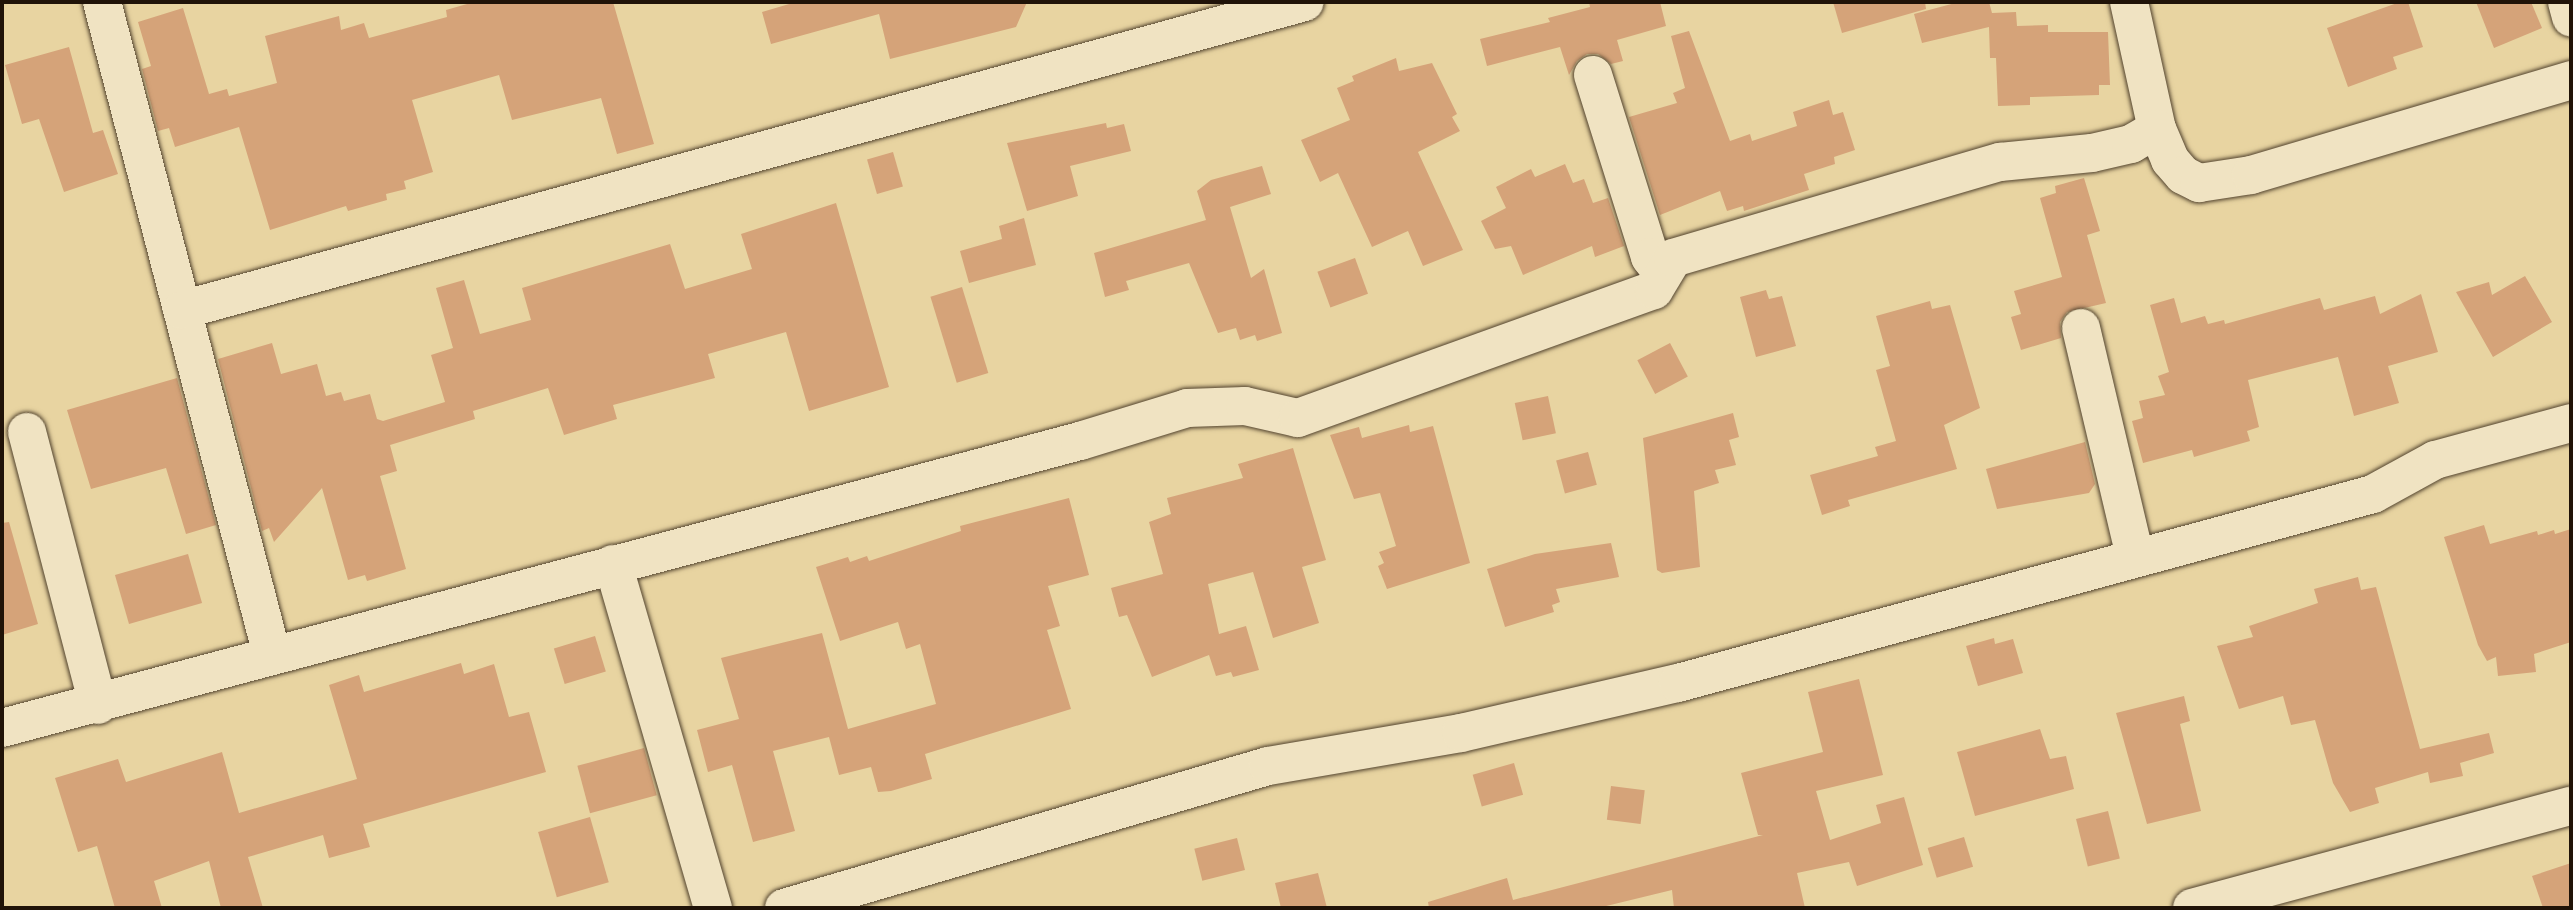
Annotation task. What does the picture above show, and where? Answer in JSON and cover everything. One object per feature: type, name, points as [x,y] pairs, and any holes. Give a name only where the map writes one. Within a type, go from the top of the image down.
[{"type":"street","points":[[102,2],[272,655]]},
{"type":"street","points":[[182,310],[1305,2]]},
{"type":"street","points":[[2129,2],[2157,129],[2170,160],[2183,175],[2199,183],[2220,183],[2571,80]]},
{"type":"street","points":[[2567,2],[2571,17]]},
{"type":"street","points":[[1593,75],[1650,257],[1663,274]]},
{"type":"street","points":[[2,729],[1080,441],[1187,408],[1245,406],[1298,418],[1654,290],[1673,258],[1842,205],[2000,162],[2092,153],[2131,144],[2157,129]]},
{"type":"street","points":[[2081,328],[2135,556]]},
{"type":"street","points":[[785,908],[1268,766],[1461,733],[1678,683],[2135,556],[2373,494],[2435,460],[2571,423]]},
{"type":"street","points":[[27,432],[98,705]]},
{"type":"street","points":[[613,564],[713,908]]},
{"type":"street","points":[[2192,908],[2571,806]]},
{"type":"building","points":[[474,2],[613,2],[654,144],[617,154],[601,98],[512,120],[499,75],[412,100],[433,172],[404,181],[406,189],[386,194],[387,200],[348,211],[346,206],[270,230],[239,127],[175,147],[169,128],[158,131],[142,69],[151,66],[138,22],[183,8],[209,94],[227,89],[229,96],[277,83],[265,36],[339,16],[341,30],[364,23],[369,38],[447,17],[446,10]]},
{"type":"building","points":[[796,2],[1027,2],[1016,27],[890,59],[879,14],[771,44],[762,12]]},
{"type":"building","points":[[1589,2],[1660,2],[1666,26],[1617,40],[1623,61],[1611,64],[1598,54],[1587,54],[1577,61],[1569,75],[1560,47],[1487,66],[1480,39],[1550,22],[1548,18],[1590,7]]},
{"type":"building","points":[[1833,2],[1925,2],[1926,9],[1842,33]]},
{"type":"building","points":[[1959,2],[1989,2],[1992,13],[2016,12],[2017,26],[2048,25],[2048,32],[2108,32],[2110,85],[2099,85],[2099,95],[2030,97],[2030,105],[1998,106],[1996,58],[1990,58],[1989,27],[1922,43],[1914,14]]},
{"type":"building","points":[[2400,2],[2408,2],[2423,47],[2393,57],[2397,69],[2348,87],[2327,28]]},
{"type":"building","points":[[2476,2],[2531,2],[2542,28],[2494,48]]},
{"type":"building","points":[[1689,31],[1730,141],[1750,134],[1752,141],[1797,126],[1793,112],[1829,100],[1833,115],[1843,112],[1855,150],[1834,157],[1835,164],[1804,174],[1809,190],[1744,211],[1743,206],[1727,211],[1720,191],[1660,215],[1629,117],[1677,103],[1673,93],[1685,88],[1671,36]]},
{"type":"building","points":[[69,47],[93,133],[103,130],[118,174],[64,192],[39,119],[22,124],[5,65]]},
{"type":"building","points":[[1396,58],[1399,71],[1432,63],[1457,114],[1452,117],[1460,131],[1418,152],[1463,250],[1423,266],[1408,231],[1372,247],[1338,173],[1320,182],[1301,140],[1350,120],[1337,88],[1354,81],[1352,76]]},
{"type":"building","points":[[1106,123],[1107,128],[1124,124],[1131,151],[1070,166],[1078,196],[1027,211],[1007,143]]},
{"type":"building","points":[[893,152],[903,187],[877,194],[867,159]]},
{"type":"building","points":[[1565,164],[1573,183],[1584,179],[1593,203],[1608,198],[1624,246],[1595,257],[1592,246],[1523,275],[1511,246],[1495,249],[1481,221],[1506,208],[1496,187],[1531,169],[1535,177]]},
{"type":"building","points":[[1262,166],[1271,194],[1230,207],[1251,278],[1264,269],[1282,333],[1257,341],[1255,335],[1240,340],[1236,328],[1218,333],[1189,263],[1126,281],[1129,290],[1105,297],[1094,253],[1206,220],[1197,191],[1211,180]]},
{"type":"building","points":[[2084,178],[2100,231],[2087,235],[2106,303],[2067,312],[2060,322],[2061,338],[2021,350],[2011,317],[2021,314],[2014,291],[2062,277],[2040,198],[2056,193],[2055,186]]},
{"type":"building","points":[[836,203],[889,387],[809,411],[786,332],[708,354],[715,378],[613,405],[617,419],[564,435],[548,388],[473,411],[475,419],[390,445],[397,471],[380,476],[406,569],[367,581],[365,575],[348,580],[322,488],[274,542],[269,528],[262,531],[218,359],[272,343],[281,374],[317,364],[326,396],[341,392],[344,401],[370,394],[377,419],[383,421],[445,402],[431,355],[453,348],[436,288],[464,280],[480,334],[531,320],[522,288],[670,244],[685,289],[752,269],[741,234]]},
{"type":"building","points":[[1024,218],[1036,265],[969,283],[960,251],[1002,239],[999,226]]},
{"type":"building","points":[[1355,258],[1368,294],[1330,307],[1317,272]]},
{"type":"building","points":[[2525,276],[2552,322],[2493,357],[2456,292],[2489,282],[2492,295]]},
{"type":"building","points":[[962,287],[988,373],[957,383],[930,297]]},
{"type":"building","points":[[1766,290],[1769,299],[1782,296],[1796,346],[1756,357],[1740,297]]},
{"type":"building","points":[[2421,294],[2438,352],[2388,366],[2399,403],[2354,416],[2338,357],[2248,380],[2259,427],[2247,431],[2250,441],[2194,457],[2192,450],[2143,463],[2132,421],[2143,418],[2139,401],[2165,395],[2158,376],[2169,372],[2150,305],[2174,298],[2181,323],[2205,316],[2208,324],[2224,320],[2225,324],[2320,298],[2324,310],[2375,296],[2380,314]]},
{"type":"building","points":[[1930,301],[1932,309],[1950,305],[1980,408],[1944,425],[1957,469],[1848,500],[1850,506],[1822,515],[1810,475],[1878,456],[1875,447],[1896,441],[1876,370],[1890,366],[1876,316]]},
{"type":"building","points":[[1670,343],[1688,377],[1655,394],[1637,360]]},
{"type":"building","points":[[177,378],[216,525],[186,534],[166,468],[91,489],[67,410]]},
{"type":"building","points":[[1548,396],[1556,433],[1523,440],[1515,403]]},
{"type":"building","points":[[1733,413],[1739,437],[1729,440],[1736,465],[1715,470],[1719,483],[1694,491],[1700,567],[1662,573],[1657,570],[1643,438]]},
{"type":"building","points":[[1409,425],[1410,432],[1433,426],[1470,563],[1387,589],[1378,566],[1384,563],[1379,552],[1396,546],[1380,493],[1354,499],[1330,435],[1359,427],[1362,438]]},
{"type":"building","points":[[2085,442],[2095,484],[2089,493],[1997,509],[1986,469]]},
{"type":"building","points":[[1293,448],[1326,560],[1302,567],[1319,623],[1273,638],[1253,572],[1208,584],[1219,634],[1246,626],[1259,670],[1233,677],[1231,672],[1216,676],[1209,655],[1152,677],[1127,615],[1119,617],[1111,588],[1163,574],[1149,522],[1171,514],[1167,498],[1243,478],[1238,464]]},
{"type":"building","points":[[1588,452],[1597,485],[1565,493],[1556,461]]},
{"type":"building","points":[[1069,498],[1089,575],[1048,586],[1060,626],[1047,630],[1071,709],[925,754],[932,779],[891,791],[878,792],[871,767],[839,775],[829,737],[773,751],[795,831],[753,842],[732,765],[708,772],[697,730],[739,719],[721,658],[822,633],[848,729],[936,704],[920,644],[906,649],[898,622],[840,641],[816,567],[848,557],[850,562],[867,556],[869,561],[961,531],[960,526]]},
{"type":"building","points":[[9,522],[38,624],[2,635],[2,523]]},
{"type":"building","points":[[2484,525],[2490,544],[2537,531],[2538,535],[2554,530],[2555,534],[2571,529],[2571,642],[2534,654],[2536,672],[2498,676],[2496,657],[2487,661],[2478,645],[2444,537]]},
{"type":"building","points":[[1611,543],[1619,577],[1556,589],[1560,602],[1552,605],[1554,612],[1505,627],[1487,569],[1535,554]]},
{"type":"building","points":[[188,554],[202,603],[129,624],[115,575]]},
{"type":"building","points":[[2358,577],[2361,590],[2376,587],[2420,749],[2489,733],[2494,753],[2460,763],[2463,776],[2430,783],[2428,772],[2375,788],[2379,803],[2350,812],[2333,783],[2315,720],[2291,725],[2283,696],[2239,709],[2217,646],[2253,637],[2249,626],[2318,603],[2314,589]]},
{"type":"building","points":[[595,636],[606,671],[565,684],[554,649]]},
{"type":"building","points":[[1994,638],[1995,644],[2013,639],[2023,673],[1978,686],[1966,646]]},
{"type":"building","points":[[461,663],[464,674],[494,664],[509,717],[529,712],[546,772],[363,824],[370,847],[329,858],[323,835],[248,857],[263,908],[221,908],[209,861],[154,881],[162,908],[115,908],[97,846],[78,852],[55,778],[118,759],[126,782],[222,752],[239,813],[357,779],[329,685],[359,675],[364,692]]},
{"type":"building","points":[[1859,679],[1883,775],[1816,791],[1830,840],[1881,823],[1876,805],[1904,797],[1923,865],[1857,886],[1849,862],[1797,873],[1805,908],[1674,908],[1672,890],[1598,908],[1429,908],[1428,902],[1507,878],[1513,900],[1763,835],[1758,835],[1741,773],[1823,752],[1808,692]]},
{"type":"building","points":[[2184,696],[2190,721],[2180,724],[2201,811],[2147,824],[2116,713]]},
{"type":"building","points":[[2040,729],[2050,759],[2066,756],[2074,789],[1975,816],[1957,752]]},
{"type":"building","points":[[644,748],[657,795],[590,813],[577,766]]},
{"type":"building","points":[[1514,763],[1523,795],[1482,807],[1473,775]]},
{"type":"building","points":[[1611,786],[1645,790],[1641,824],[1607,820]]},
{"type":"building","points":[[2108,811],[2120,859],[2088,867],[2076,819]]},
{"type":"building","points":[[590,817],[609,882],[557,897],[538,832]]},
{"type":"building","points":[[1964,837],[1973,867],[1937,878],[1928,848]]},
{"type":"building","points":[[1237,838],[1245,870],[1202,881],[1194,849]]},
{"type":"building","points":[[2571,863],[2571,908],[2543,908],[2532,876]]},
{"type":"building","points":[[1318,873],[1327,908],[1281,908],[1275,883]]}]
